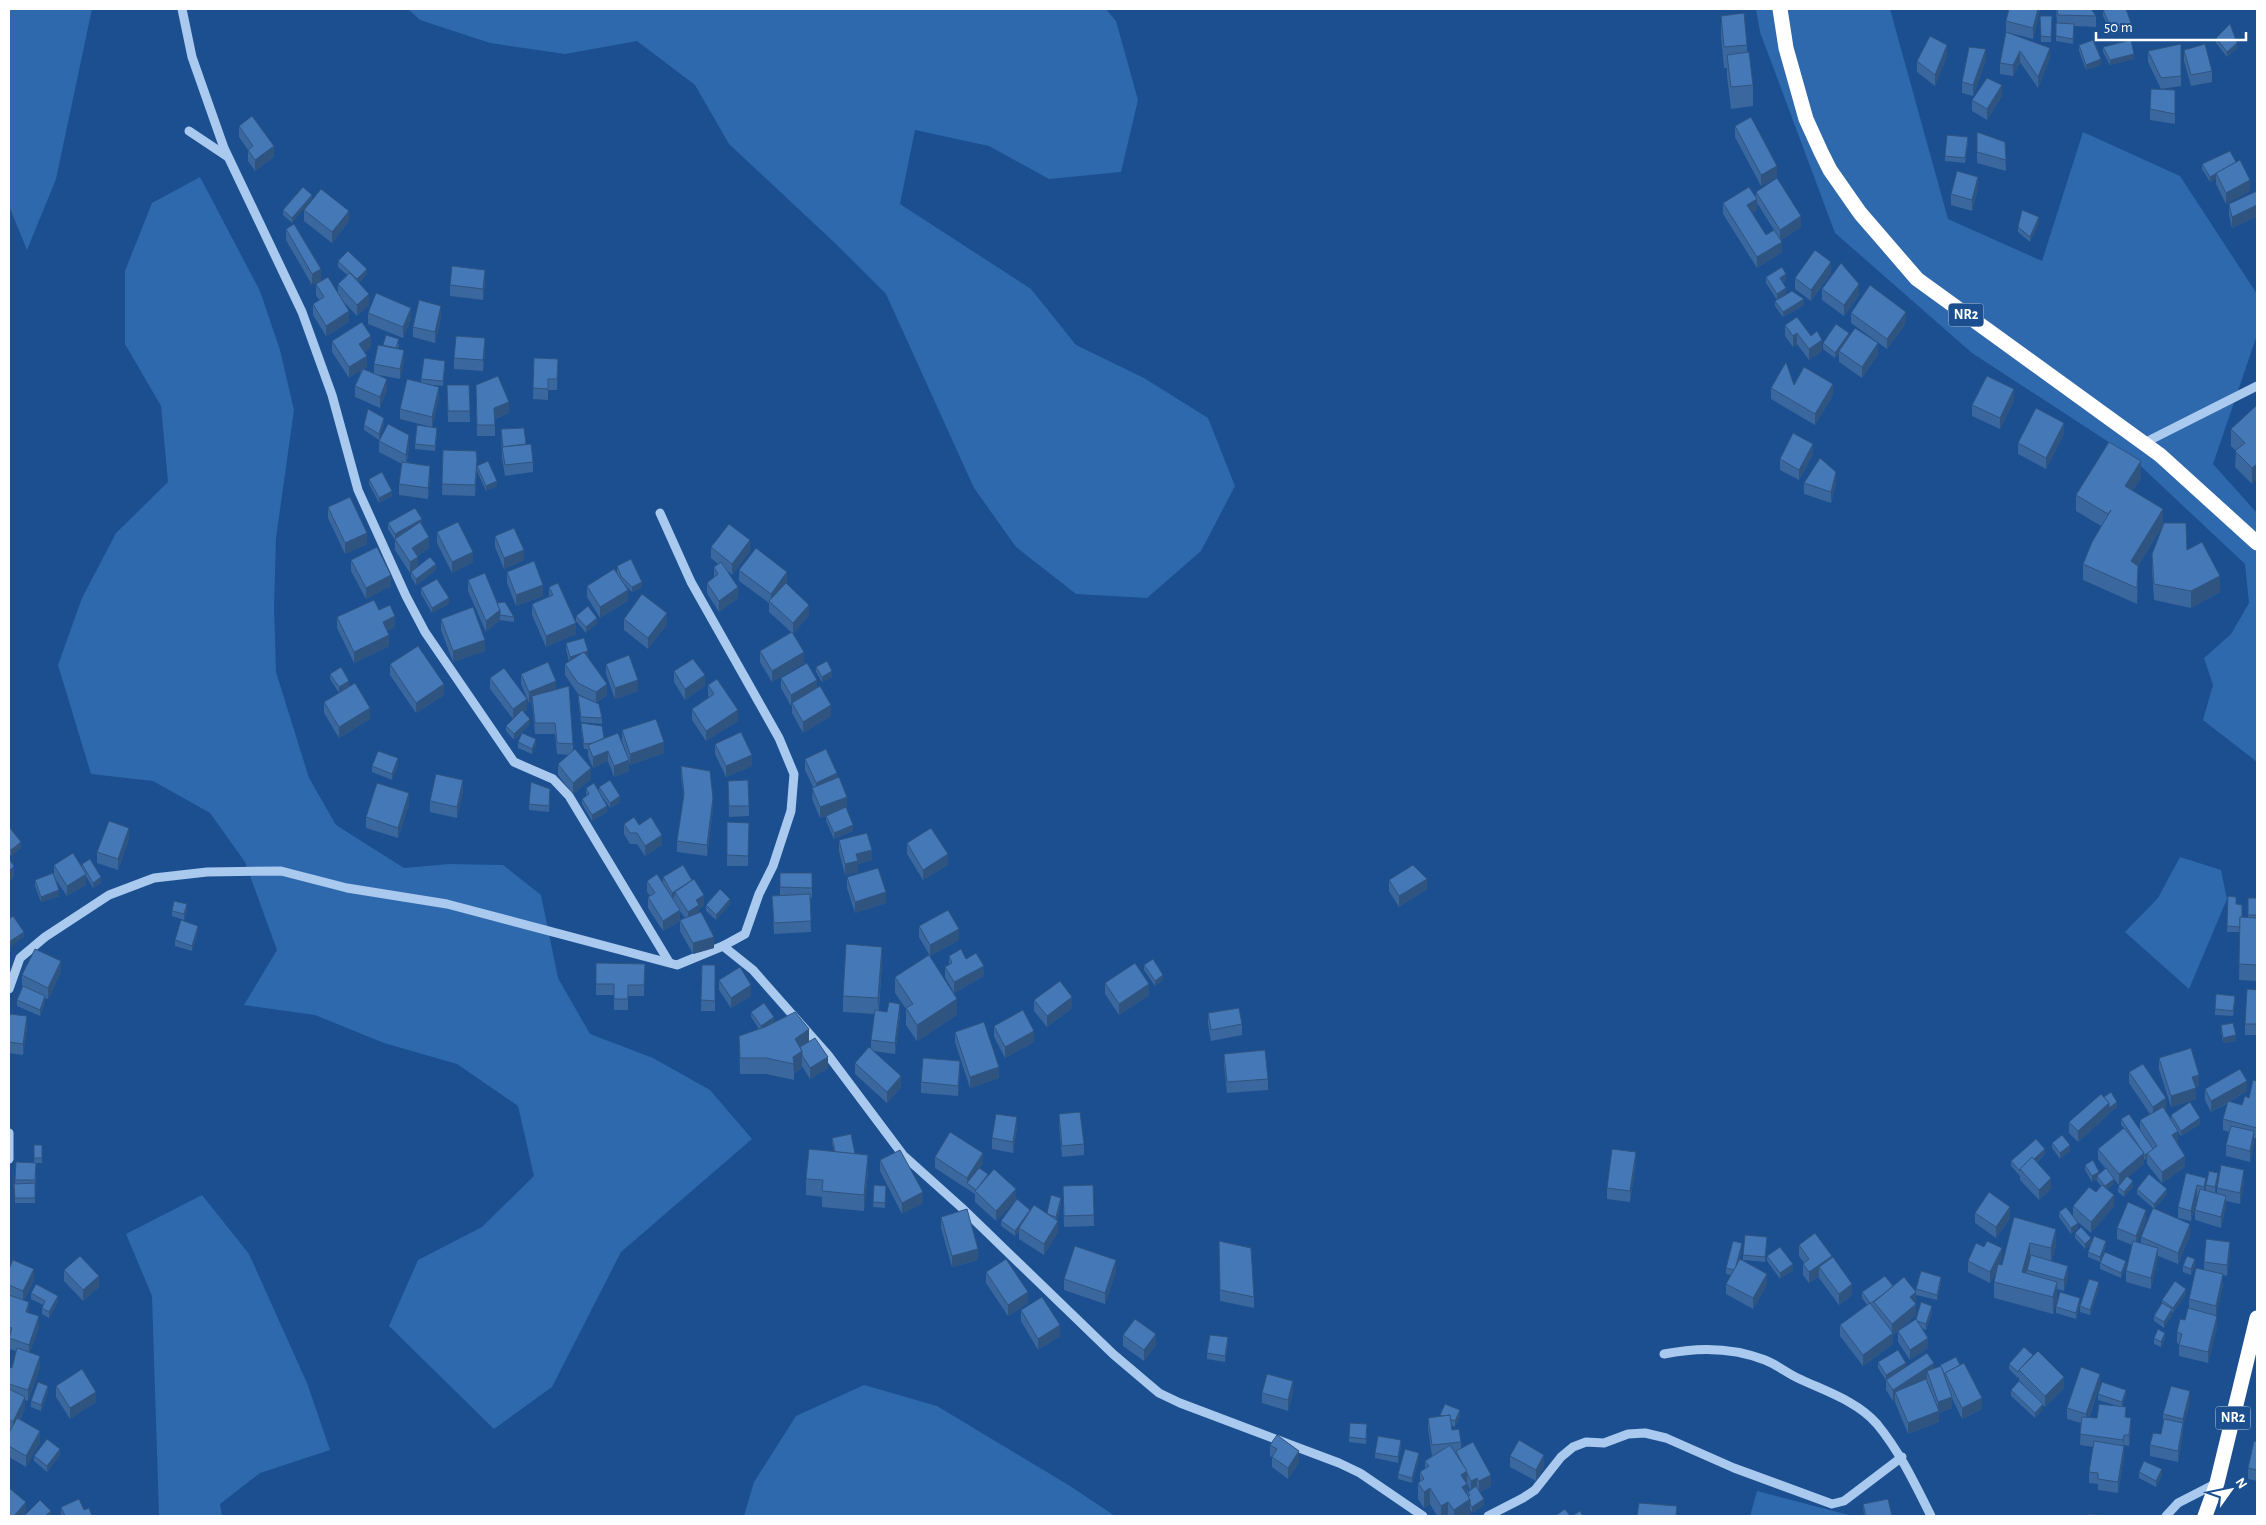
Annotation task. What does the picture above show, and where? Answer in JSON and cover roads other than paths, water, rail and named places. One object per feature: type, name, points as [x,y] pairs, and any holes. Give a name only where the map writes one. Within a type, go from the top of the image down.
[{"type":"highway","name":"NR2","points":[[1780,9],[1786,48],[1806,119],[1830,170],[1860,213],[1917,279],[2160,455],[2257,543]]},
{"type":"highway","name":"NR2","points":[[2205,1516],[2217,1483],[2257,1318]]},
{"type":"street","points":[[182,9],[192,57],[228,157],[302,312],[332,394],[358,490],[425,632],[514,762],[553,779],[569,796],[669,962]]},
{"type":"street","points":[[189,131],[228,157]]},
{"type":"street","points":[[2144,443],[2257,386]]},
{"type":"street","points":[[9,989],[20,958],[53,932],[109,895],[154,878],[207,872],[282,871],[348,888],[447,904],[677,965],[723,946],[745,934],[759,894],[774,866],[791,811],[794,774],[779,738],[691,582],[660,513]]},
{"type":"street","points":[[723,946],[753,970],[828,1055],[902,1155],[962,1208],[1113,1354],[1160,1393],[1180,1403],[1339,1463],[1360,1473],[1423,1516]]},
{"type":"street","points":[[9,1133],[9,1159]]},
{"type":"street","points":[[1664,1354],[1690,1349],[1727,1350],[1766,1360],[1801,1380],[1833,1392],[1855,1406],[1876,1423],[1902,1457],[1931,1516]]},
{"type":"street","points":[[1488,1516],[1535,1490],[1561,1457],[1573,1447],[1586,1442],[1604,1443],[1628,1434],[1645,1433],[1666,1438],[1734,1468],[1832,1504],[1844,1501],[1902,1457]]},
{"type":"street","points":[[2166,1516],[2178,1503],[2217,1483]]}]
